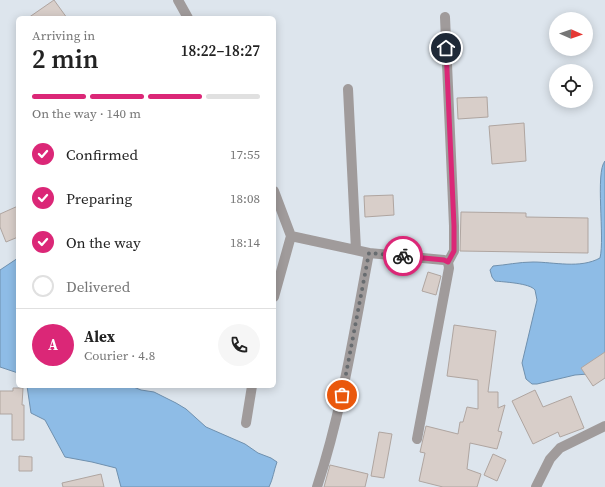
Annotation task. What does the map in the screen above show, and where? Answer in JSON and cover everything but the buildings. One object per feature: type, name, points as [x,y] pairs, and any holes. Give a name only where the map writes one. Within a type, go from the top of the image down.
[{"type":"street","points":[[178,0],[187,16]]},
{"type":"street","points":[[417,439],[449,268],[448,262],[454,251],[445,17]]},
{"type":"street","points":[[348,89],[356,250]]},
{"type":"street","points":[[276,196],[291,236],[276,290]]},
{"type":"street","points":[[291,236],[369,253],[444,260],[448,262]]},
{"type":"street","points":[[317,487],[328,454],[346,380],[369,253]]},
{"type":"street","points":[[246,423],[252,388]]},
{"type":"street","points":[[536,487],[550,459],[560,448],[605,426]]},
{"type":"water","points":[[605,161],[605,364],[588,374],[575,375],[532,384],[526,379],[522,363],[537,300],[535,290],[522,284],[495,281],[490,270],[493,266],[518,263],[533,262],[576,264],[600,258],[600,191],[602,168]]},
{"type":"water","points":[[16,259],[16,372],[0,367],[0,270]]},
{"type":"water","points":[[27,388],[136,388],[154,392],[176,403],[186,409],[206,427],[245,444],[258,453],[277,462],[269,487],[121,487],[116,468],[65,457],[45,420],[31,413]]},
{"type":"way so far","points":[[342,395],[369,253],[403,256]]},
{"type":"route","points":[[403,256],[444,260],[448,262],[454,251],[453,174],[446,48]]}]
